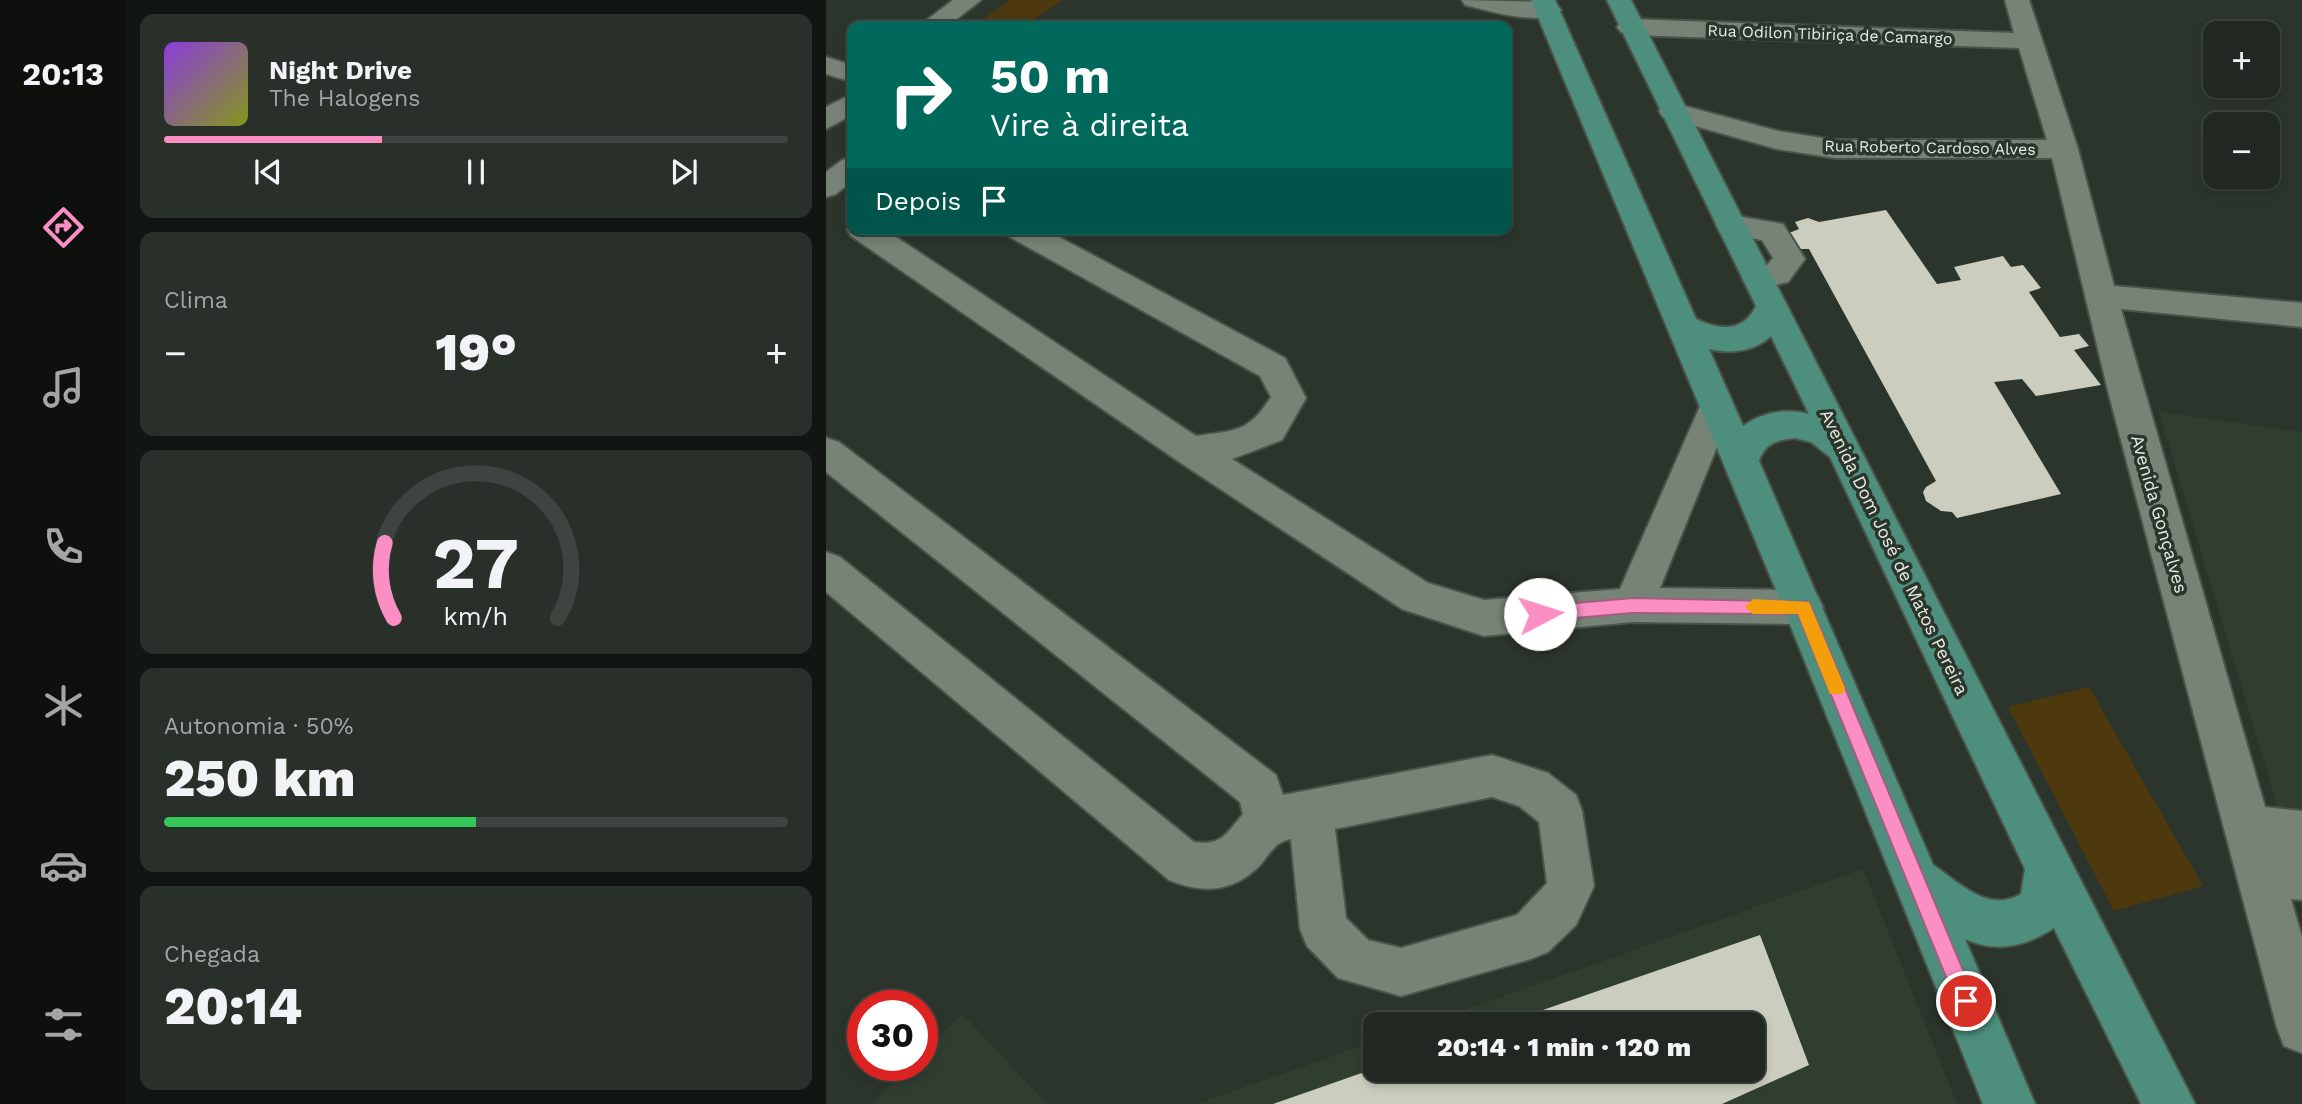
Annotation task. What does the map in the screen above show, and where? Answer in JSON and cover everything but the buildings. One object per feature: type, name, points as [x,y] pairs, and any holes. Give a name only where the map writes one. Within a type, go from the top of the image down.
[{"type":"main road","points":[[1525,5],[1680,325],[1803,607],[2009,1104]]},
{"type":"main road","name":"Avenida Dom José de Matos Pereira","points":[[1624,13],[1844,448],[2048,868],[2169,1104]]},
{"type":"main road","points":[[1680,325],[1701,337],[1726,341],[1750,336],[1767,323],[1765,292]]},
{"type":"main road","points":[[1740,462],[1748,442],[1768,428],[1795,424],[1822,431],[1844,448]]},
{"type":"main road","points":[[1916,881],[1964,918],[2007,925],[2032,916],[2043,908],[2048,868]]},
{"type":"street","points":[[939,21],[969,0]]},
{"type":"street","points":[[964,21],[993,0]]},
{"type":"street","points":[[1474,0],[1525,5]]},
{"type":"street","name":"Avenida Gonçalves","points":[[2017,0],[2064,149],[2126,395],[2247,827],[2282,875],[2302,1028]]},
{"type":"street","name":"Rua Odilon Tibiriça de Camargo","points":[[1624,13],[2030,41]]},
{"type":"street","points":[[826,65],[847,72]]},
{"type":"street","points":[[826,100],[847,85]]},
{"type":"street","points":[[826,120],[847,105]]},
{"type":"street","name":"Rua Roberto Cardoso Alves","points":[[1673,111],[1777,140],[1835,149],[2064,149]]},
{"type":"street","points":[[826,187],[847,171]]},
{"type":"street","points":[[826,205],[847,219]]},
{"type":"street","points":[[871,235],[1191,452],[1416,597],[1484,618],[1633,605],[1803,607]]},
{"type":"street","points":[[1029,235],[1273,367],[1289,398],[1269,430],[1237,444],[1191,452]]},
{"type":"street","points":[[2101,296],[2302,315]]},
{"type":"street","points":[[1633,605],[1716,407]]},
{"type":"street","points":[[826,452],[1260,790],[1267,821]]},
{"type":"street","points":[[826,569],[1185,864],[1216,868],[1239,854],[1267,821],[1492,776],[1532,788],[1560,811],[1570,886],[1559,908],[1531,935],[1401,972],[1355,961],[1324,929],[1311,814]]},
{"type":"street","points":[[2247,827],[2302,834]]},
{"type":"shaded area","points":[[1010,0],[1063,0],[1031,21],[981,21]]},
{"type":"shaded area","points":[[2159,412],[2302,432],[2302,888]]},
{"type":"shaded area","points":[[2089,687],[2203,886],[2114,911],[2008,707]]},
{"type":"shaded area","points":[[1863,869],[1957,1104],[1197,1104],[1363,1045],[1363,1082],[1765,1082],[1765,1012],[1459,1012]]},
{"type":"shaded area","points":[[962,1014],[1047,1104],[871,1104],[894,1081],[938,1081],[938,1037]]},
{"type":"slow traffic","points":[[1753,607],[1803,607],[1837,688]]},
{"type":"route","points":[[1540,614],[1633,605],[1803,607],[1966,1001]]}]
